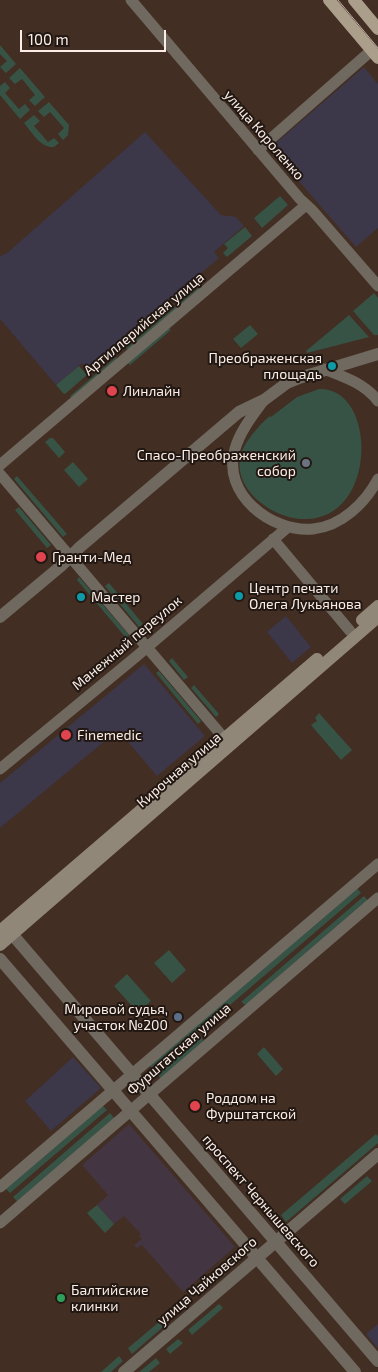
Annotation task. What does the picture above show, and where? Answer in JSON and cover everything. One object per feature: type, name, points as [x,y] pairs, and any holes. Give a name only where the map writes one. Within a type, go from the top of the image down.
[{"type":"main road","points":[[329,0],[375,54]]},
{"type":"main road","points":[[354,0],[378,28]]},
{"type":"main road","name":"Кирочная улица","points":[[227,742],[378,606]]},
{"type":"main road","name":"Кирочная улица","points":[[0,945],[4,933],[227,742],[378,617]]},
{"type":"street","name":"улица Короленко","points":[[130,0],[258,150],[378,286]]},
{"type":"street","points":[[258,150],[375,54]]},
{"type":"street","name":"Артиллерийская улица","points":[[0,465],[306,205]]},
{"type":"street","points":[[0,617],[70,557],[80,546],[239,412],[264,400],[287,383],[324,369],[378,354]]},
{"type":"street","points":[[324,369],[351,380],[366,389],[378,401]]},
{"type":"street","points":[[264,400],[237,444],[233,466],[235,481],[242,494],[251,506],[261,514],[288,527],[314,529],[330,525],[343,518],[364,500],[378,479]]},
{"type":"street","points":[[0,474],[227,742]]},
{"type":"street","points":[[288,527],[274,539],[350,630]]},
{"type":"street","name":"Манежный переулок","points":[[0,769],[274,539]]},
{"type":"street","name":"Фурштатская улица","points":[[0,1187],[378,864]]},
{"type":"street","name":"Фурштатская улица","points":[[2,1217],[150,1094],[378,898]]},
{"type":"street","name":"проспект Чернышевского","points":[[4,933],[133,1074],[378,1361]]},
{"type":"street","points":[[0,959],[355,1372]]},
{"type":"street","name":"улица Чайковского","points":[[124,1372],[378,1154]]},
{"type":"shaded area","points":[[364,67],[378,84],[378,228],[356,247],[270,148]]},
{"type":"shaded area","points":[[145,132],[221,215],[236,217],[244,226],[214,252],[219,258],[88,369],[82,363],[56,385],[0,319],[0,256],[7,253]]},
{"type":"shaded area","points":[[286,616],[311,647],[292,663],[267,632]]},
{"type":"shaded area","points":[[144,664],[205,736],[157,776],[118,730],[0,828],[0,783]]},
{"type":"shaded area","points":[[73,1057],[101,1088],[51,1131],[25,1101]]},
{"type":"shaded area","points":[[129,1124],[235,1247],[183,1292],[142,1245],[137,1248],[134,1245],[142,1239],[139,1236],[141,1234],[124,1216],[114,1224],[97,1205],[108,1195],[82,1165]]},
{"type":"shaded area","points":[[378,1324],[378,1348],[366,1334]]},
{"type":"green space","points":[[0,45],[16,64],[6,73],[0,67],[7,61],[0,54]]},
{"type":"green space","points":[[20,68],[45,97],[35,106],[29,100],[35,95],[22,79],[15,84],[9,78]]},
{"type":"green space","points":[[5,82],[10,88],[5,93],[19,109],[25,104],[30,110],[20,119],[0,95],[0,86]]},
{"type":"green space","points":[[49,102],[69,125],[68,135],[63,140],[58,134],[64,128],[50,112],[44,117],[38,111]]},
{"type":"green space","points":[[34,115],[40,121],[34,126],[48,142],[54,138],[59,143],[54,147],[49,147],[41,142],[24,123]]},
{"type":"green space","points":[[280,196],[288,205],[262,228],[254,218]]},
{"type":"green space","points":[[245,227],[252,236],[227,257],[223,253],[228,248],[224,244]]},
{"type":"green space","points":[[199,287],[200,289],[128,350],[126,348]]},
{"type":"green space","points":[[374,293],[378,298],[378,335],[374,335],[353,311]]},
{"type":"green space","points":[[349,315],[369,337],[307,353],[306,351]]},
{"type":"green space","points":[[250,325],[258,334],[241,348],[233,339]]},
{"type":"green space","points":[[169,328],[171,330],[130,365],[128,363]]},
{"type":"green space","points":[[116,357],[117,359],[71,398],[70,396]]},
{"type":"green space","points":[[79,366],[87,375],[65,394],[63,393],[56,385]]},
{"type":"green space","points":[[319,389],[338,394],[352,409],[360,430],[361,454],[357,478],[346,499],[328,514],[304,519],[292,518],[268,508],[248,490],[242,479],[240,467],[241,454],[254,433],[270,416],[297,397]]},
{"type":"green space","points":[[53,438],[65,452],[59,458],[45,442]]},
{"type":"green space","points":[[73,462],[88,479],[79,487],[64,470]]},
{"type":"green space","points":[[17,476],[67,534],[63,537],[14,479]]},
{"type":"green space","points":[[19,507],[51,545],[47,548],[15,510]]},
{"type":"green space","points":[[79,577],[129,635],[126,638],[77,580]]},
{"type":"green space","points":[[109,583],[143,624],[139,627],[105,586]]},
{"type":"green space","points":[[172,658],[188,677],[184,680],[169,661]]},
{"type":"green space","points":[[159,671],[201,721],[198,724],[156,673]]},
{"type":"green space","points":[[194,685],[219,714],[216,717],[191,688]]},
{"type":"green space","points":[[319,713],[352,750],[341,760],[311,725],[317,721],[315,718]]},
{"type":"green space","points":[[356,887],[361,893],[154,1070],[149,1065]]},
{"type":"green space","points":[[364,896],[369,902],[247,1006],[241,1002]]},
{"type":"green space","points":[[169,950],[186,970],[172,983],[154,963]]},
{"type":"green space","points":[[127,974],[151,1001],[138,1013],[114,986]]},
{"type":"green space","points":[[201,1036],[204,1043],[161,1079],[157,1074]]},
{"type":"green space","points":[[264,1047],[283,1069],[276,1076],[257,1054]]},
{"type":"green space","points":[[102,1105],[107,1110],[10,1193],[5,1188]]},
{"type":"green space","points":[[110,1113],[115,1119],[18,1202],[13,1197]]},
{"type":"green space","points":[[376,1134],[378,1136],[378,1143],[286,1222],[281,1215]]},
{"type":"green space","points":[[367,1176],[372,1181],[345,1204],[340,1199]]},
{"type":"green space","points":[[97,1205],[114,1224],[105,1233],[87,1213]]},
{"type":"green space","points":[[232,1258],[236,1264],[216,1282],[211,1277]]},
{"type":"green space","points":[[219,1304],[223,1308],[192,1335],[188,1330]]},
{"type":"green space","points":[[159,1322],[163,1327],[132,1354],[128,1348]]},
{"type":"green space","points":[[178,1339],[183,1343],[170,1354],[166,1349]]},
{"type":"green space","points":[[119,1356],[123,1361],[111,1372],[101,1372]]},
{"type":"green space","points":[[156,1358],[160,1363],[149,1372],[139,1372]]},
{"type":"tram line","points":[[338,0],[378,48]]},
{"type":"place","name":"Преображенская площадь","points":[[332,366]]},
{"type":"place","name":"Линлайн","points":[[112,391]]},
{"type":"place","name":"Спасо-Преображенский собор","points":[[306,463]]},
{"type":"place","name":"Гранти-Мед","points":[[41,557]]},
{"type":"place","name":"Центр печати Олега Лукьянова","points":[[239,596]]},
{"type":"place","name":"Мастер","points":[[81,597]]},
{"type":"place","name":"Finemedic","points":[[66,735]]},
{"type":"place","name":"Мировой судья, участок №200","points":[[178,1017]]},
{"type":"place","name":"Роддом на Фурштатской","points":[[195,1106]]},
{"type":"place","name":"Балтийские клинки","points":[[61,1298]]}]
